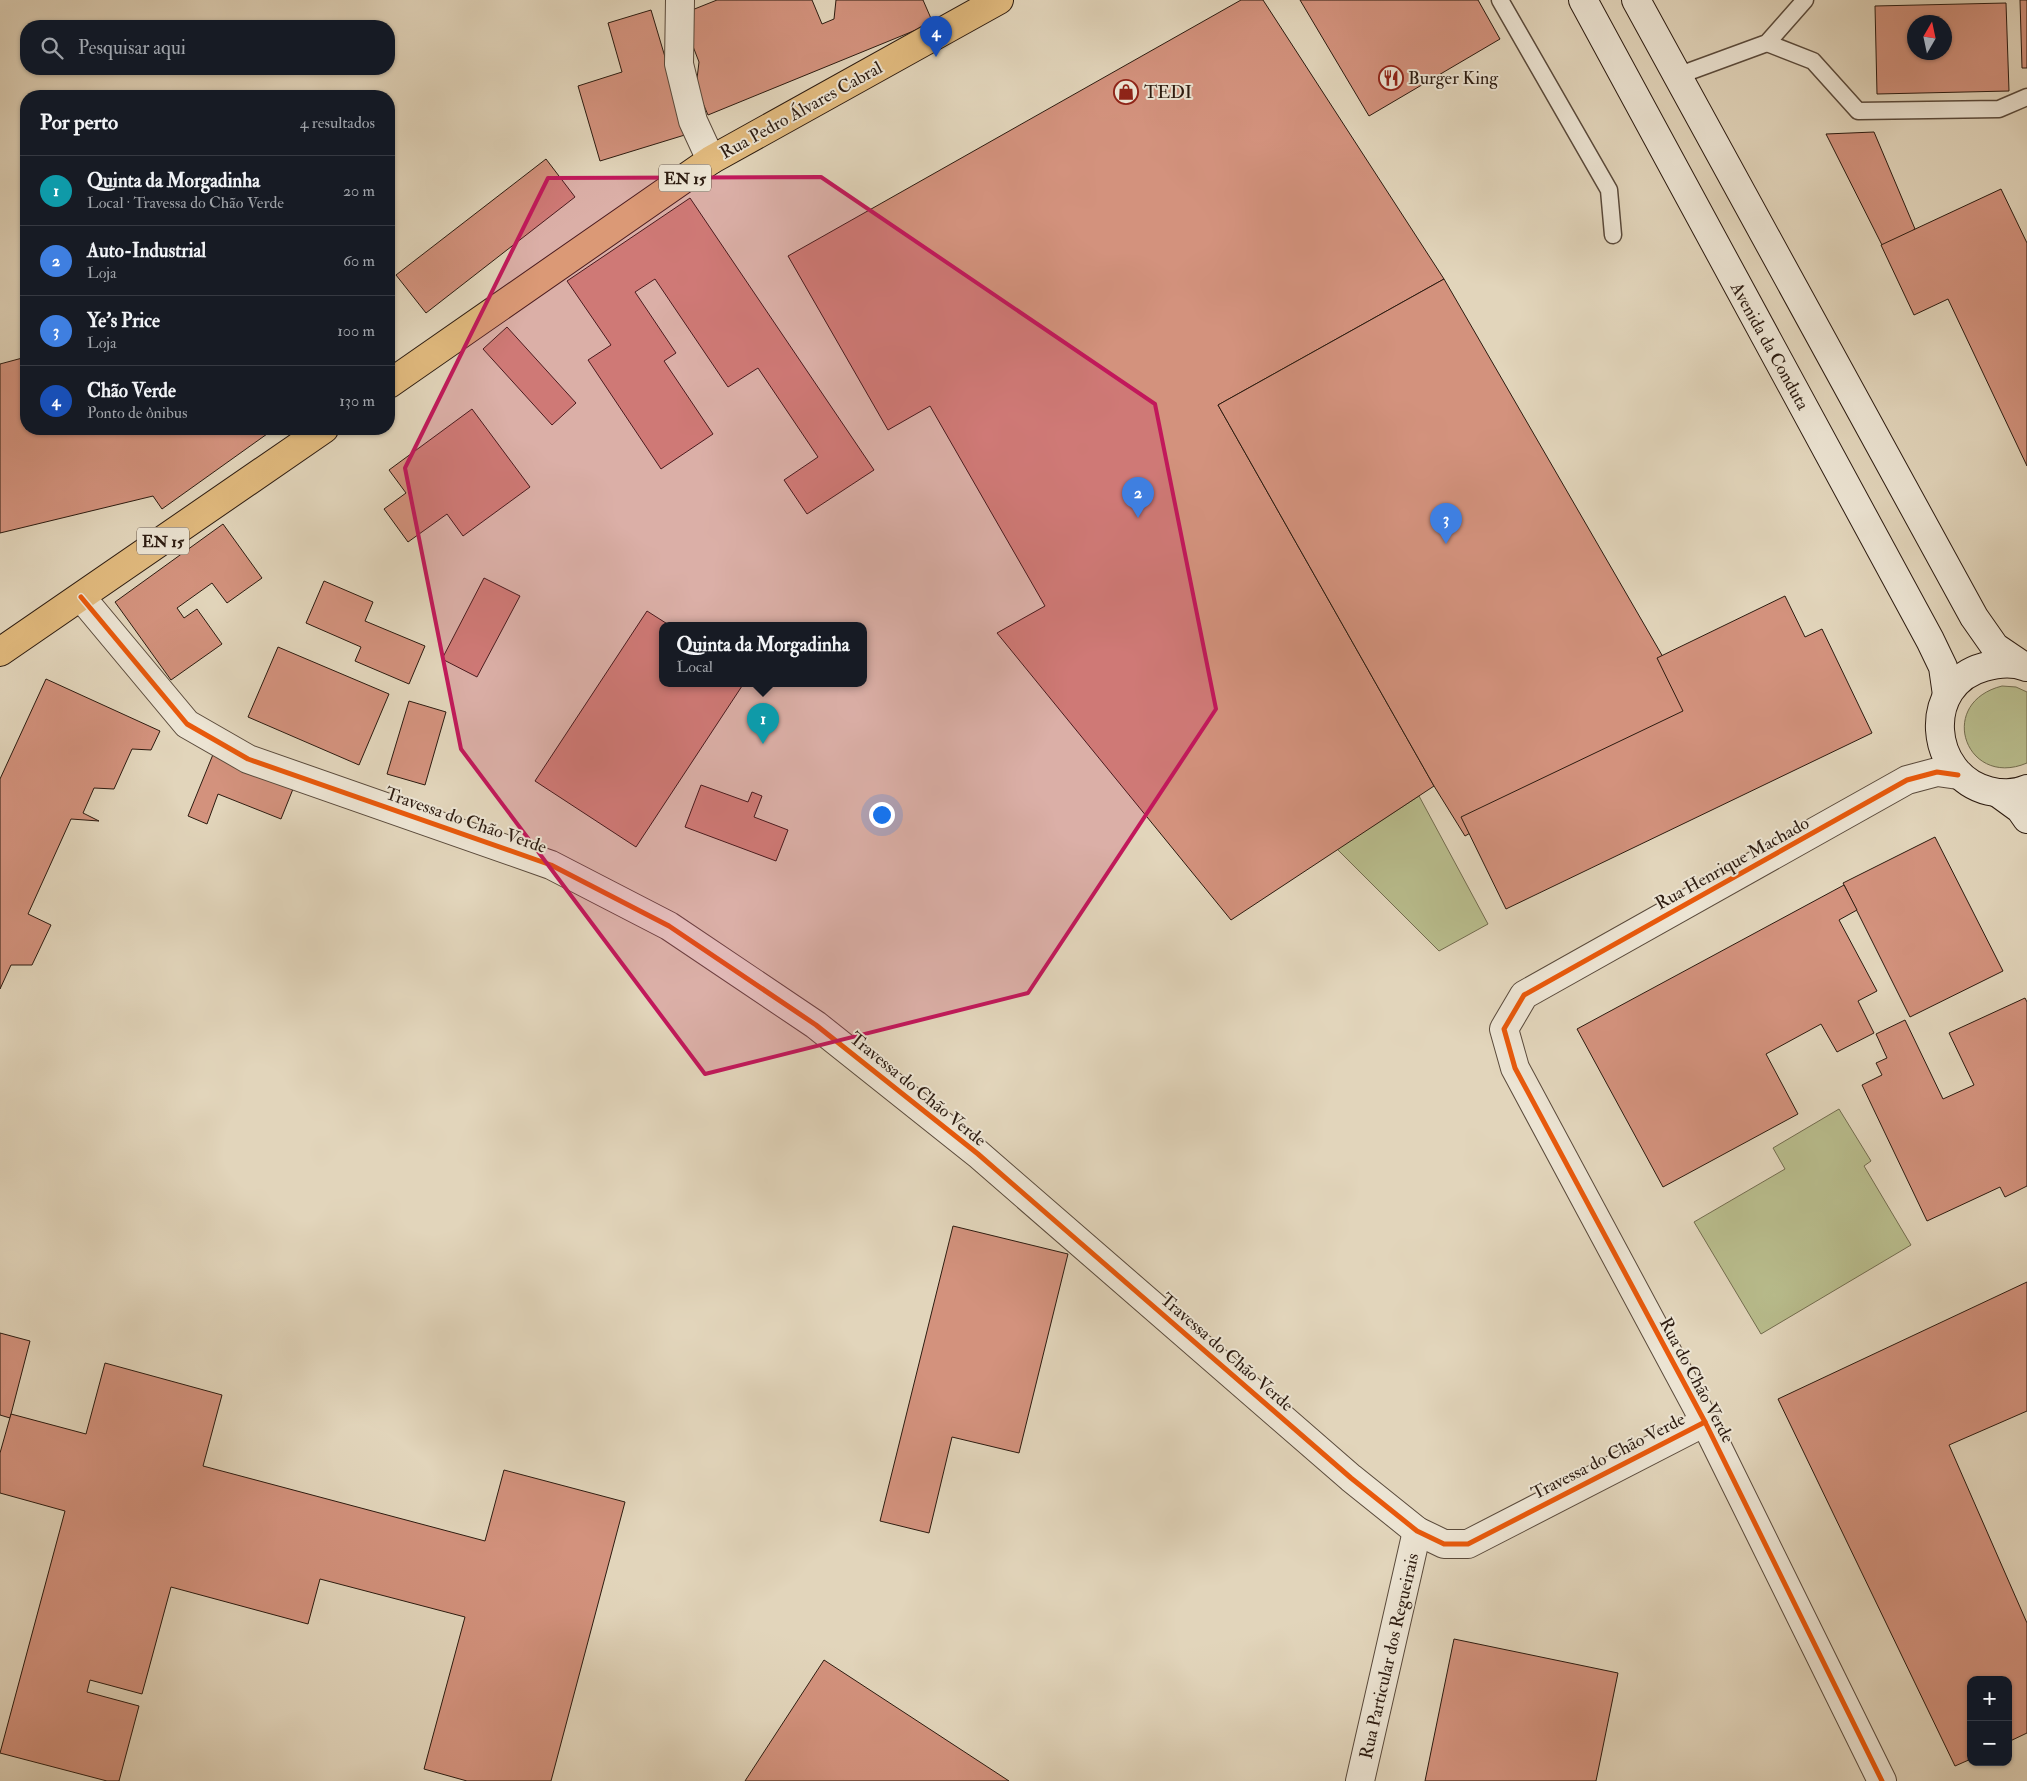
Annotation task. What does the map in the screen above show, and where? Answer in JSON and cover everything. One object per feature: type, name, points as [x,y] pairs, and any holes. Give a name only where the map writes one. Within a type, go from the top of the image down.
[{"type":"main road","name":"Rua Pedro Álvares Cabral","points":[[395,380],[711,160],[999,0]]},
{"type":"main road","name":"EN 15","points":[[2,655],[81,597],[315,435]]},
{"type":"street","points":[[680,0],[679,64],[693,121],[711,160]]},
{"type":"street","name":"Avenida da Conduta","points":[[1583,0],[1926,632],[1943,667],[1947,696]]},
{"type":"street","points":[[1640,3],[1677,76],[1974,616],[1995,647],[2023,666]]},
{"type":"street","name":"Travessa do Chão Verde","points":[[81,597],[187,724],[248,759],[551,865],[669,926],[816,1025],[978,1154],[1351,1478],[1417,1531],[1444,1544],[1468,1544],[1705,1422]]},
{"type":"street","points":[[2023,666],[1999,663],[1978,668],[1961,679],[1947,696],[1940,715],[1939,736],[1945,756],[1958,775],[1976,788],[1998,793],[2021,792],[2027,789]]},
{"type":"street","name":"Rua Henrique Machado","points":[[1914,777],[1926,762],[1939,736]]},
{"type":"street","name":"Rua Henrique Machado","points":[[1524,995],[1914,777],[1937,772],[1958,775]]},
{"type":"street","points":[[1998,793],[2020,809],[2027,819]]},
{"type":"street","name":"Rua do Chão Verde","points":[[1524,995],[1504,1029],[1515,1068],[1705,1422],[1882,1781]]},
{"type":"street","name":"Rua Particular dos Regueirais","points":[[1360,1781],[1417,1531]]},
{"type":"lane","points":[[1500,0],[1609,190],[1613,235]]},
{"type":"lane","points":[[1677,76],[1767,43],[1805,0]]},
{"type":"lane","points":[[1767,43],[1813,61],[1858,111],[1999,109],[2027,97]]},
{"type":"highlighted area","points":[[821,177],[1155,404],[1216,709],[1028,993],[705,1074],[461,749],[405,468],[548,178]]},
{"type":"green space","points":[[2002,686],[2016,687],[2027,692],[2027,763],[2006,768],[1988,764],[1975,755],[1966,741],[1964,725],[1969,709],[1981,695]]},
{"type":"green space","points":[[1419,796],[1488,924],[1439,951],[1337,849]]},
{"type":"green space","points":[[1839,1109],[1871,1161],[1864,1166],[1911,1245],[1761,1334],[1694,1222],[1785,1169],[1773,1148]]},
{"type":"building","points":[[717,0],[812,0],[822,24],[834,19],[836,0],[923,0],[933,23],[708,115],[696,87],[699,62],[689,36],[692,10]]},
{"type":"building","points":[[1241,0],[1263,0],[1444,279],[1218,405],[1434,786],[1231,920],[997,633],[1045,606],[930,406],[888,430],[788,256]]},
{"type":"building","name":"Burger King","points":[[1300,0],[1478,0],[1500,39],[1369,116]]},
{"type":"building","points":[[2020,0],[2027,0],[2027,68],[2022,68]]},
{"type":"building","points":[[2006,3],[2009,91],[1877,94],[1875,6]]},
{"type":"building","points":[[651,10],[688,134],[600,161],[578,86],[622,72],[608,23]]},
{"type":"building","points":[[1874,132],[1915,229],[1885,251],[1826,134]]},
{"type":"building","points":[[546,159],[575,197],[426,313],[396,275]]},
{"type":"building","points":[[2001,189],[2027,243],[2027,466],[1948,299],[1914,315],[1881,245]]},
{"type":"building","points":[[690,198],[874,470],[807,514],[784,480],[818,457],[758,368],[728,387],[655,279],[635,292],[676,353],[664,361],[713,434],[661,469],[588,360],[611,345],[567,281]]},
{"type":"building","points":[[1444,279],[1692,707],[1465,836],[1434,786],[1218,405]]},
{"type":"building","points":[[507,327],[576,403],[552,425],[483,349]]},
{"type":"building","points":[[20,359],[20,435],[266,435],[162,509],[153,496],[0,533],[0,364]]},
{"type":"building","points":[[472,409],[530,487],[463,536],[447,514],[408,542],[384,509],[406,493],[389,470]]},
{"type":"building","points":[[223,524],[262,578],[227,603],[212,583],[177,608],[184,618],[197,609],[222,644],[171,680],[115,602]]},
{"type":"building","points":[[484,578],[520,596],[477,677],[442,659]]},
{"type":"building","points":[[324,581],[373,602],[365,621],[425,646],[409,684],[355,661],[361,647],[306,623]]},
{"type":"building","points":[[1785,596],[1805,637],[1822,629],[1872,733],[1506,909],[1461,817],[1683,711],[1657,658]]},
{"type":"building","points":[[647,611],[664,622],[659,622],[659,687],[741,687],[636,847],[535,781]]},
{"type":"building","points":[[278,647],[389,694],[359,765],[248,717]]},
{"type":"building","points":[[46,679],[160,731],[151,750],[132,749],[114,789],[94,788],[83,813],[99,821],[71,819],[28,914],[51,925],[32,965],[11,965],[0,989],[0,779]]},
{"type":"building","points":[[409,701],[446,712],[425,785],[387,774]]},
{"type":"building","points":[[214,752],[295,784],[281,819],[218,794],[207,824],[188,816]]},
{"type":"building","points":[[701,785],[748,802],[752,792],[762,796],[754,817],[788,830],[776,861],[685,827]]},
{"type":"building","points":[[1935,837],[2003,971],[1910,1017],[1843,883]]},
{"type":"building","points":[[1844,885],[1857,910],[1839,920],[1877,991],[1858,1001],[1874,1033],[1837,1052],[1821,1024],[1766,1054],[1798,1114],[1663,1187],[1577,1029]]},
{"type":"building","points":[[2025,998],[2027,1002],[2027,1186],[2005,1197],[2000,1187],[1927,1221],[1862,1085],[1882,1075],[1876,1063],[1887,1058],[1876,1034],[1905,1020],[1943,1099],[1974,1085],[1949,1033]]},
{"type":"building","points":[[953,1226],[1068,1254],[1019,1453],[952,1437],[929,1533],[880,1521]]},
{"type":"building","points":[[2027,1282],[2027,1411],[1949,1445],[2027,1623],[2027,1733],[2012,1740],[2012,1676],[1967,1676],[1967,1761],[1955,1766],[1778,1399]]},
{"type":"building","points":[[0,1333],[30,1341],[10,1418],[0,1415]]},
{"type":"building","points":[[105,1363],[222,1395],[203,1466],[485,1541],[504,1470],[625,1502],[551,1781],[467,1781],[424,1769],[465,1617],[320,1579],[308,1624],[171,1587],[142,1694],[90,1680],[87,1692],[139,1706],[119,1781],[107,1781],[0,1753],[65,1511],[0,1493],[0,1453],[11,1414],[86,1434]]},
{"type":"building","points":[[1454,1639],[1618,1673],[1596,1781],[1425,1781]]},
{"type":"building","points":[[824,1660],[1009,1781],[745,1781]]},
{"type":"cycle path","points":[[81,597],[187,724],[248,759],[551,865],[669,926],[816,1025],[978,1154],[1351,1478],[1417,1531],[1444,1544],[1468,1544],[1705,1422]]},
{"type":"cycle path","points":[[1882,1781],[1705,1422],[1515,1068],[1504,1029],[1524,995],[1907,780],[1937,772],[1958,775]]},
{"type":"place","name":"Chão Verde","points":[[936,57]]},
{"type":"place","name":"Burger King","points":[[1391,78]]},
{"type":"place","name":"TEDI","points":[[1126,92]]},
{"type":"place","name":"Auto-Industrial","points":[[1138,518]]},
{"type":"place","name":"Ye's Price","points":[[1446,544]]},
{"type":"place","name":"Quinta da Morgadinha","points":[[763,744]]}]
